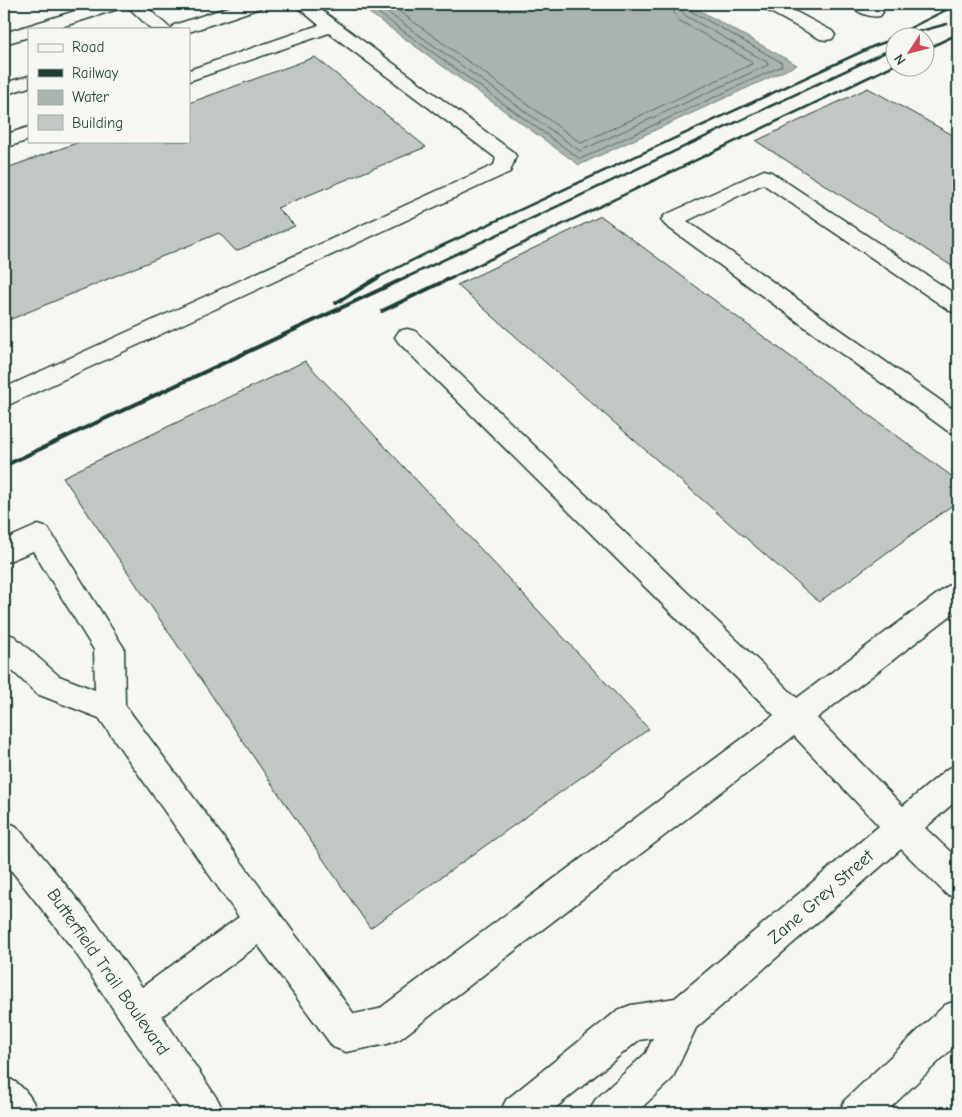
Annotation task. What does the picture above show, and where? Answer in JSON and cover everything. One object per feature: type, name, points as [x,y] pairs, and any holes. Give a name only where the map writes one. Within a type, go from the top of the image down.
[{"type":"street","points":[[40,28],[115,4]]},
{"type":"street","points":[[133,4],[161,28]]},
{"type":"street","points":[[183,28],[254,4]]},
{"type":"street","points":[[4,398],[504,168],[506,156],[302,4]]},
{"type":"street","points":[[769,4],[826,35]]},
{"type":"street","points":[[858,4],[874,12]]},
{"type":"street","points":[[190,76],[331,26]]},
{"type":"street","points":[[4,39],[28,31]]},
{"type":"street","points":[[4,89],[28,81]]},
{"type":"street","points":[[4,142],[28,133]]},
{"type":"street","points":[[958,306],[764,176],[672,220],[958,426]]},
{"type":"street","points":[[407,337],[796,717],[902,828],[958,882]]},
{"type":"street","points":[[4,552],[38,536],[109,648],[110,709]]},
{"type":"street","points":[[4,645],[48,685],[110,709],[262,921],[346,1034],[387,1026],[958,594]]},
{"type":"street","name":"Zane Grey Street","points":[[608,1113],[660,1066],[683,1015],[958,779]]},
{"type":"street","name":"Butterfield Trail Boulevard","points":[[4,837],[35,871],[85,935],[205,1113]]},
{"type":"street","points":[[138,1012],[262,921]]},
{"type":"street","points":[[519,1113],[631,1023],[683,1015]]},
{"type":"street","points":[[858,1113],[958,1018]]},
{"type":"street","points":[[4,1095],[18,1113]]},
{"type":"water","points":[[357,4],[688,4],[797,65],[579,165]]},
{"type":"building","points":[[315,57],[426,147],[277,208],[295,226],[236,251],[219,233],[4,322],[4,169],[79,142],[190,142],[190,103]]},
{"type":"building","points":[[868,88],[958,138],[958,270],[756,141]]},
{"type":"building","points":[[601,216],[958,481],[958,501],[819,602],[457,285]]},
{"type":"building","points":[[305,361],[649,729],[370,928],[63,477]]},
{"type":"railway","points":[[910,28],[958,4]]},
{"type":"railway","points":[[932,28],[947,24]]},
{"type":"railway","points":[[934,45],[958,34]]},
{"type":"railway","points":[[379,277],[435,249],[884,42]]},
{"type":"railway","points":[[405,278],[884,53]]},
{"type":"railway","points":[[451,278],[884,70]]},
{"type":"railway","points":[[336,303],[379,277]]},
{"type":"railway","points":[[4,466],[407,277]]},
{"type":"railway","points":[[382,311],[453,277]]}]
